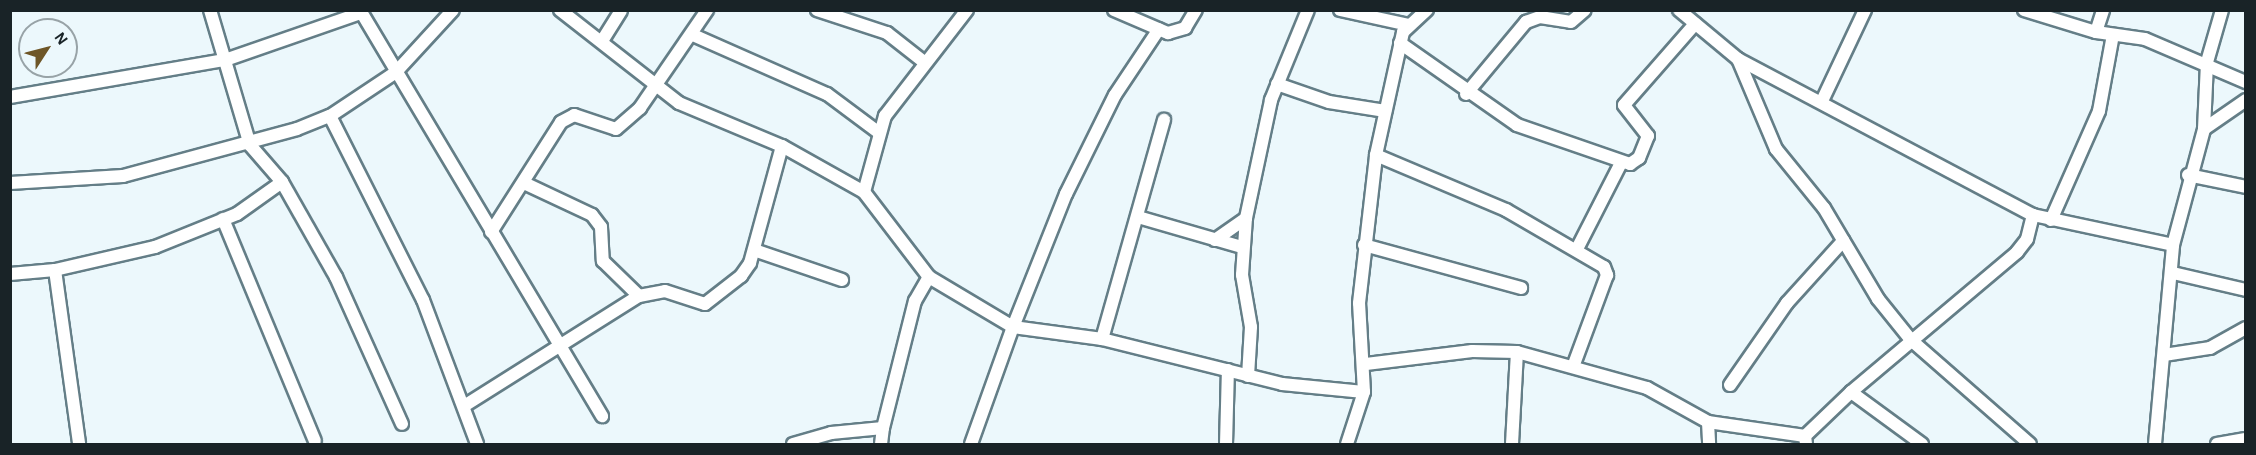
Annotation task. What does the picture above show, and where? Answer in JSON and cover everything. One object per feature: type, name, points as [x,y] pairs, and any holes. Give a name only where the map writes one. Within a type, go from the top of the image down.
[{"type":"street","points":[[210,10],[250,145],[282,182],[336,277],[402,424]]},
{"type":"street","points":[[10,183],[123,176],[250,145],[330,116],[396,72],[453,10]]},
{"type":"street","points":[[560,10],[679,103],[782,146],[864,192],[929,277],[1013,327],[1102,339],[1248,376],[1364,392]]},
{"type":"street","points":[[602,41],[621,10]]},
{"type":"street","points":[[491,232],[567,117],[616,129],[656,86],[693,36],[707,10]]},
{"type":"street","points":[[817,10],[886,33],[924,62]]},
{"type":"street","points":[[864,192],[878,132],[924,62],[967,10]]},
{"type":"street","points":[[1114,10],[1159,29],[1180,31],[1196,10]]},
{"type":"street","points":[[1248,376],[1251,327],[1242,247],[1246,218],[1277,84],[1308,10]]},
{"type":"street","points":[[1340,10],[1409,25]]},
{"type":"street","points":[[1347,444],[1364,392],[1366,364],[1359,303],[1376,155],[1400,44],[1409,25],[1427,10]]},
{"type":"street","points":[[1466,94],[1526,22],[1540,16],[1571,22],[1585,10]]},
{"type":"street","points":[[1679,10],[1738,59],[1822,101],[1908,153],[2033,215],[2173,245]]},
{"type":"street","points":[[1822,101],[1865,10]]},
{"type":"street","points":[[2024,10],[2096,32],[2145,39],[2207,62],[2246,82]]},
{"type":"street","points":[[2096,32],[2103,10]]},
{"type":"street","points":[[2155,444],[2173,245],[2188,175],[2204,129],[2207,62],[2222,10]]},
{"type":"street","points":[[10,97],[225,60],[360,12],[559,348],[602,416]]},
{"type":"street","points":[[1400,44],[1466,94],[1517,125],[1621,163],[1639,158],[1648,136],[1625,102],[1695,24]]},
{"type":"street","points":[[971,444],[1013,327],[1066,194],[1115,95],[1159,29]]},
{"type":"street","points":[[2051,220],[2099,111],[2113,35]]},
{"type":"street","points":[[693,36],[827,94],[878,132]]},
{"type":"street","points":[[1738,59],[1776,148],[1911,340],[2030,444]]},
{"type":"street","points":[[1277,84],[1329,102],[1385,111]]},
{"type":"street","points":[[2204,129],[2246,100]]},
{"type":"street","points":[[330,116],[423,300],[477,444]]},
{"type":"street","points":[[1102,339],[1164,120]]},
{"type":"street","points":[[464,406],[639,296],[665,291],[705,304],[741,276],[754,250],[782,146]]},
{"type":"street","points":[[1376,155],[1506,210],[1578,247],[1604,267],[1607,275],[1573,367]]},
{"type":"street","points":[[1578,247],[1621,163]]},
{"type":"street","points":[[2188,175],[2246,187]]},
{"type":"street","points":[[10,274],[55,270],[155,248],[223,219],[282,182]]},
{"type":"street","points":[[524,183],[592,215],[604,239],[600,255],[639,296]]},
{"type":"street","points":[[1366,364],[1472,351],[1517,352],[1647,388],[1708,422],[1805,440],[1851,392],[2017,252],[2027,239],[2033,215]]},
{"type":"street","points":[[1138,217],[1242,247]]},
{"type":"street","points":[[1215,240],[1246,218]]},
{"type":"street","points":[[223,219],[315,441]]},
{"type":"street","points":[[1731,385],[1787,303],[1843,241]]},
{"type":"street","points":[[1364,245],[1521,288]]},
{"type":"street","points":[[754,250],[842,280]]},
{"type":"street","points":[[55,270],[79,444]]},
{"type":"street","points":[[2172,273],[2246,290]]},
{"type":"street","points":[[881,444],[915,301],[929,277]]},
{"type":"street","points":[[2164,356],[2210,348],[2246,328]]},
{"type":"street","points":[[1512,444],[1517,352]]},
{"type":"street","points":[[1226,444],[1228,370]]},
{"type":"street","points":[[1851,392],[1922,444]]},
{"type":"street","points":[[1708,422],[1709,444]]},
{"type":"street","points":[[793,444],[883,428]]},
{"type":"street","points":[[2217,444],[2246,439]]}]
